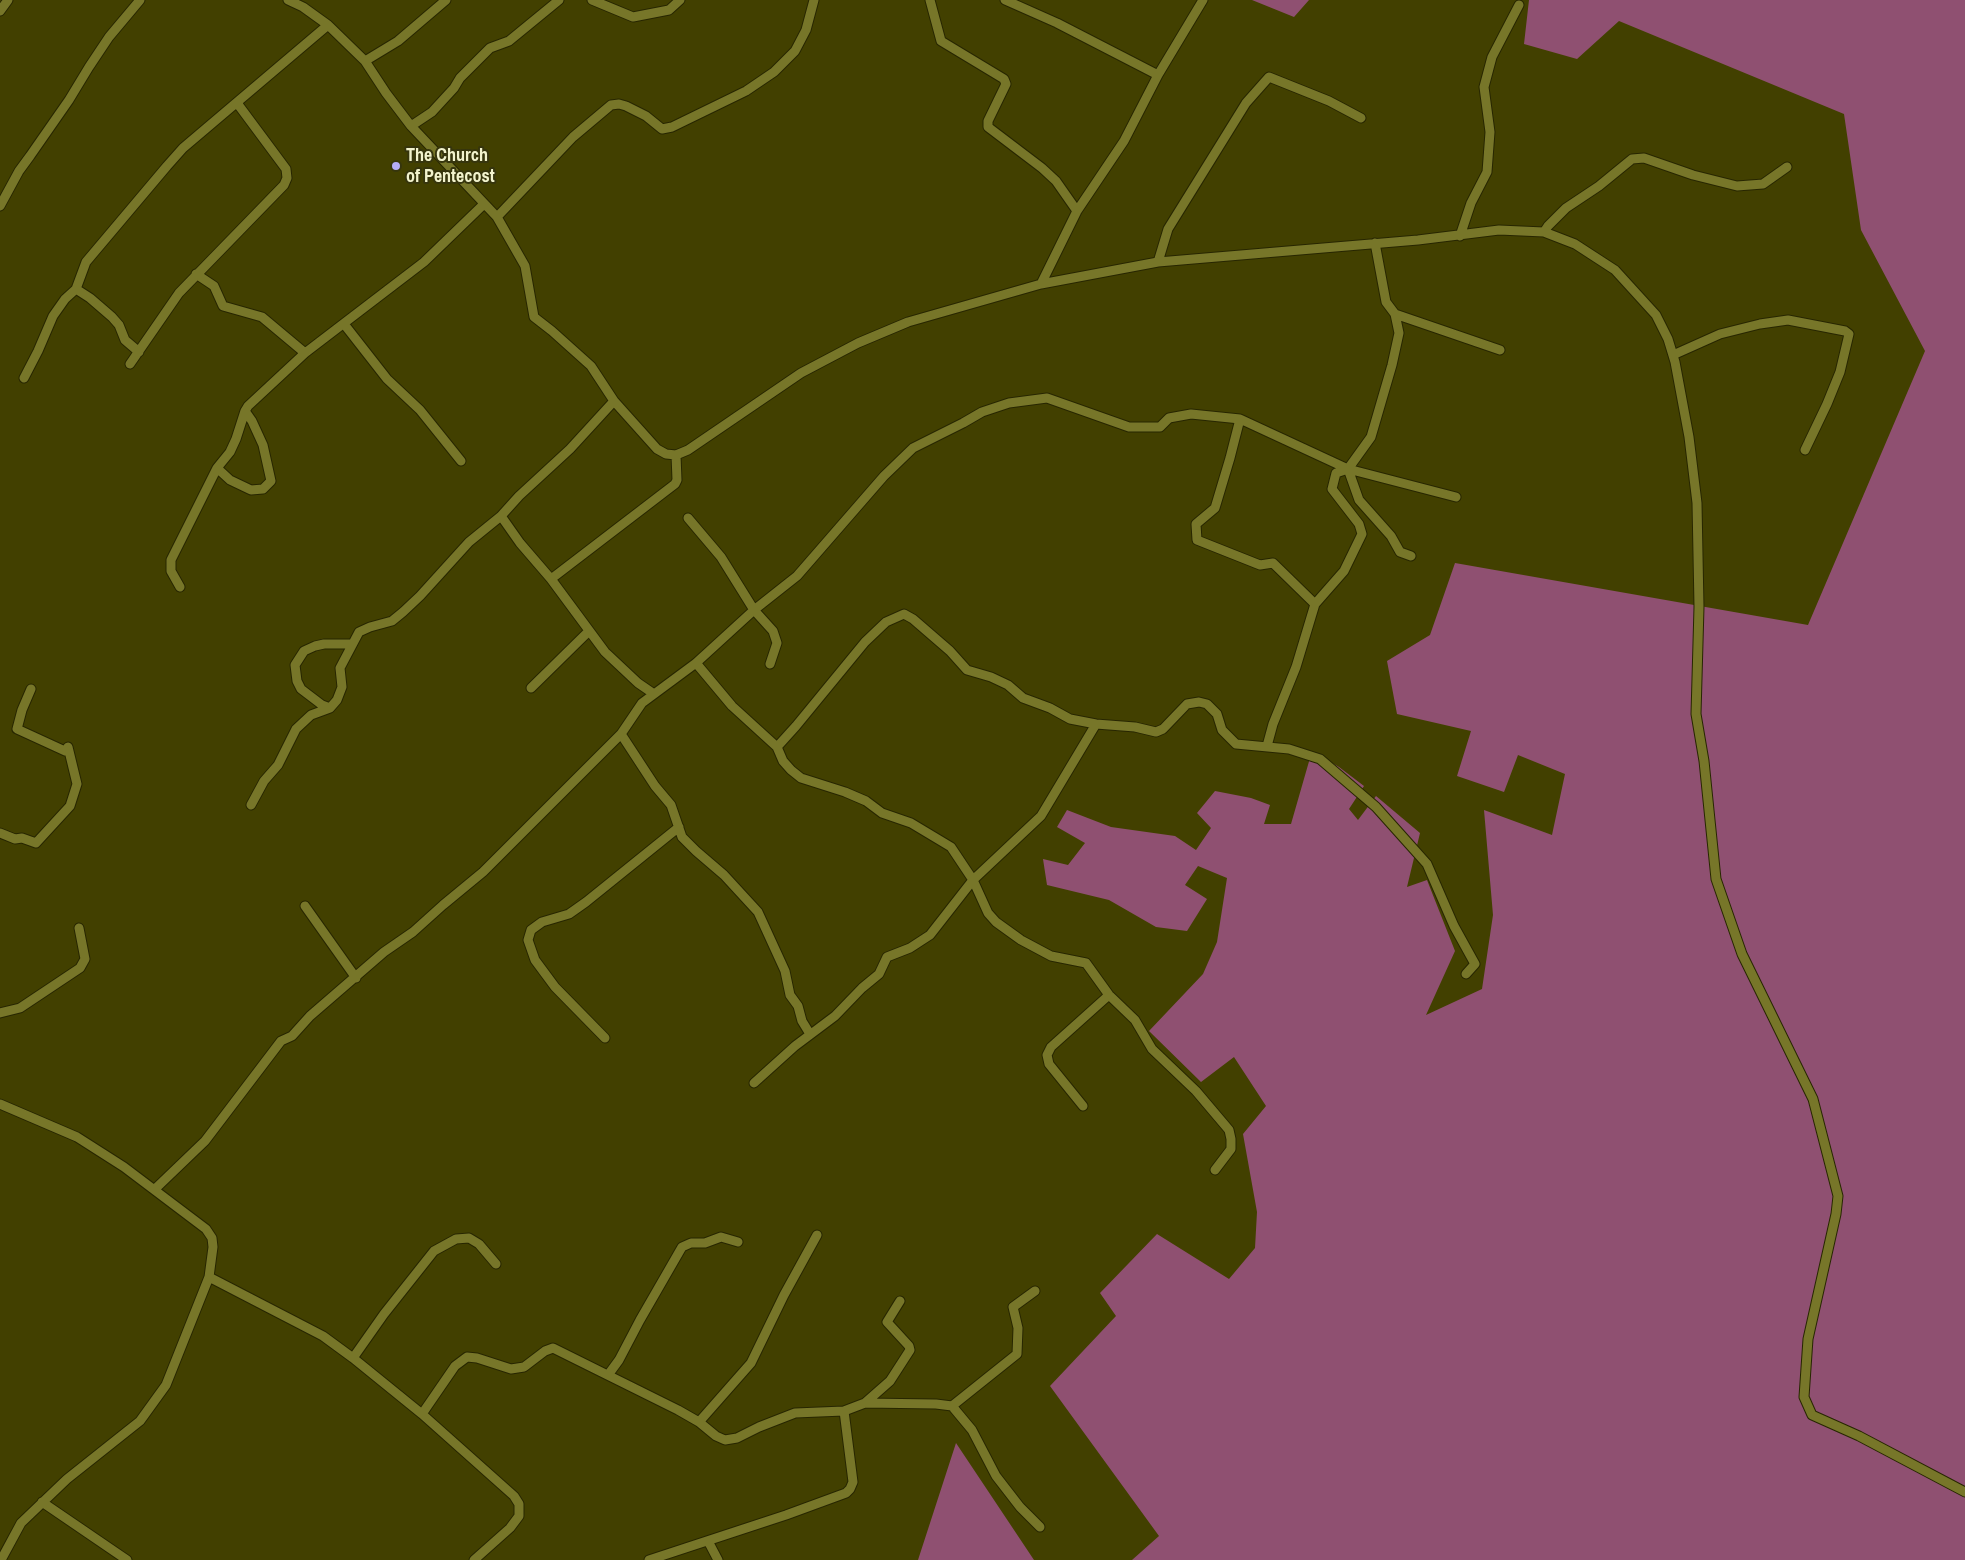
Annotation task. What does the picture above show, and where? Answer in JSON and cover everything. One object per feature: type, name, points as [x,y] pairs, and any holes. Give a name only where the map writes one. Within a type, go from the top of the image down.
[{"type":"street","points":[[0,11],[8,0]]},
{"type":"street","points":[[0,206],[19,170],[89,67],[109,38],[140,0]]},
{"type":"street","points":[[288,0],[303,7],[328,25],[365,61],[411,126],[497,217],[524,266],[534,317],[552,330],[592,366],[614,401],[656,449],[666,454],[676,455],[688,450],[801,373],[858,342],[908,322],[1041,284],[1158,262],[1460,236],[1499,230],[1544,232],[1575,244],[1614,270],[1656,314],[1668,339],[1673,355],[1689,437],[1697,503],[1699,607],[1696,714],[1704,760],[1716,879],[1742,954],[1813,1099],[1838,1196],[1836,1214],[1808,1338],[1804,1397],[1812,1415],[1859,1436],[1965,1492]]},
{"type":"street","points":[[411,126],[432,112],[460,78],[490,48],[509,41],[559,0]]},
{"type":"street","points":[[592,0],[632,17],[669,10],[680,0]]},
{"type":"street","points":[[497,217],[573,137],[611,105],[619,104],[626,106],[646,116],[662,129],[672,127],[746,91],[760,82],[774,72],[794,51],[806,30],[814,0]]},
{"type":"street","points":[[930,0],[941,41],[1004,79],[1006,84],[988,121],[988,127],[1056,181],[1077,211]]},
{"type":"street","points":[[1004,0],[1057,23],[1158,75]]},
{"type":"street","points":[[1041,284],[1077,211],[1124,141],[1158,75],[1203,0]]},
{"type":"street","points":[[365,61],[398,42],[443,1]]},
{"type":"street","points":[[1460,236],[1471,203],[1487,172],[1490,132],[1484,87],[1492,57],[1520,5]]},
{"type":"street","points":[[24,378],[53,316],[62,303],[76,289],[86,262],[167,166],[183,148],[328,25]]},
{"type":"street","points":[[1158,262],[1168,230],[1246,103],[1269,77],[1329,101],[1361,118]]},
{"type":"street","points":[[130,364],[168,307],[196,274],[284,185],[287,178],[286,169],[237,103]]},
{"type":"street","points":[[1544,232],[1566,208],[1599,186],[1632,158],[1644,158],[1692,175],[1737,186],[1763,184],[1787,166]]},
{"type":"street","points":[[180,587],[171,571],[171,560],[217,468],[230,452],[244,411],[305,353],[424,262],[484,204]]},
{"type":"street","points":[[1267,746],[1273,724],[1296,667],[1315,604],[1344,571],[1362,534],[1360,524],[1332,489],[1336,472],[1348,469],[1371,437],[1397,341],[1398,324],[1395,314],[1386,302],[1375,243]]},
{"type":"street","points":[[196,274],[214,286],[223,306],[262,317],[305,353]]},
{"type":"street","points":[[76,289],[94,301],[112,317],[119,325],[125,340],[139,352]]},
{"type":"street","points":[[1395,314],[1500,350]]},
{"type":"street","points":[[1673,355],[1720,334],[1760,324],[1788,320],[1846,331],[1849,334],[1840,372],[1805,450]]},
{"type":"street","points":[[344,324],[387,379],[420,410],[461,461]]},
{"type":"street","points":[[155,1189],[205,1141],[282,1041],[292,1036],[310,1016],[384,952],[413,932],[443,904],[483,872],[621,734],[642,703],[696,663],[754,610],[797,576],[884,476],[912,448],[982,412],[1009,403],[1047,398],[1129,427],[1160,427],[1169,418],[1191,414],[1240,419],[1348,469],[1456,497]]},
{"type":"street","points":[[251,805],[264,781],[278,765],[296,729],[311,715],[330,708],[337,700],[342,687],[340,668],[359,632],[392,621],[420,596],[469,542],[501,516],[519,496],[570,448],[614,401]]},
{"type":"street","points":[[217,468],[230,480],[251,490],[263,490],[271,482],[263,445],[252,421],[244,411]]},
{"type":"street","points":[[1240,419],[1215,508],[1196,524],[1198,540],[1260,565],[1273,563],[1315,604]]},
{"type":"street","points":[[552,579],[675,484],[677,480],[676,455]]},
{"type":"street","points":[[1348,469],[1360,500],[1391,536],[1400,552],[1411,556]]},
{"type":"street","points":[[501,516],[520,543],[552,579],[605,652],[638,683],[654,694]]},
{"type":"street","points":[[688,518],[721,557],[754,610],[773,631],[777,643],[770,664]]},
{"type":"street","points":[[776,747],[796,726],[865,642],[886,622],[904,614],[913,619],[950,651],[968,670],[991,677],[1008,685],[1023,698],[1070,718],[1096,724],[1135,727],[1156,732],[1163,729],[1187,704],[1199,702],[1207,704],[1217,714],[1222,730],[1236,744],[1289,748],[1320,759],[1376,807],[1427,864],[1454,926],[1475,964],[1466,974]]},
{"type":"street","points":[[531,688],[589,631]]},
{"type":"street","points":[[330,708],[322,705],[301,689],[297,681],[295,665],[304,651],[314,646],[352,644]]},
{"type":"street","points":[[696,663],[732,706],[776,747],[782,761],[801,778],[866,801],[882,813],[912,823],[951,847],[973,880],[988,913],[996,922],[1021,940],[1051,956],[1086,963],[1109,995],[1135,1020],[1152,1049],[1196,1091],[1229,1130],[1231,1149],[1215,1170]]},
{"type":"street","points":[[0,833],[15,839],[22,838],[36,843],[70,806],[78,784],[68,747],[65,751],[17,729],[22,710],[32,689]]},
{"type":"street","points":[[754,1083],[795,1046],[835,1016],[862,988],[879,974],[887,957],[910,948],[930,935],[973,880],[1041,816],[1096,724]]},
{"type":"street","points":[[621,734],[655,786],[671,805],[682,836],[724,875],[758,912],[785,971],[790,995],[798,1006],[802,1021],[810,1034]]},
{"type":"street","points":[[605,1038],[555,987],[535,960],[528,940],[531,930],[542,922],[569,914],[679,827]]},
{"type":"street","points":[[305,906],[356,978]]},
{"type":"street","points":[[0,1013],[20,1008],[80,968],[85,959],[79,928]]},
{"type":"street","points":[[1083,1106],[1048,1064],[1047,1055],[1051,1047],[1109,995]]},
{"type":"street","points":[[0,1104],[77,1137],[155,1189],[206,1229],[212,1238],[213,1255],[209,1277],[166,1386],[140,1421],[66,1479],[21,1523],[1,1560]]},
{"type":"street","points":[[699,1422],[751,1363],[784,1295],[817,1235]]},
{"type":"street","points":[[608,1375],[620,1360],[640,1320],[682,1247],[691,1243],[705,1243],[721,1237],[738,1242]]},
{"type":"street","points":[[353,1358],[384,1314],[434,1251],[456,1239],[469,1238],[479,1244],[496,1264]]},
{"type":"street","points":[[209,1277],[323,1336],[422,1414],[514,1496],[519,1504],[519,1516],[510,1528],[474,1560]]},
{"type":"street","points":[[952,1406],[1017,1354],[1018,1328],[1013,1307],[1035,1291]]},
{"type":"street","points":[[866,1403],[890,1381],[910,1350],[909,1346],[887,1322],[900,1301]]},
{"type":"street","points":[[422,1414],[455,1366],[467,1357],[477,1358],[511,1370],[524,1367],[545,1351],[553,1348],[678,1410],[725,1440],[737,1438],[795,1413],[844,1411],[866,1403],[952,1406],[972,1430],[996,1476],[1020,1507],[1040,1527]]},
{"type":"street","points":[[649,1560],[786,1515],[846,1493],[853,1482],[844,1411]]},
{"type":"street","points":[[42,1502],[128,1560]]},
{"type":"street","points":[[708,1541],[718,1560]]},
{"type":"shaded area","points":[[1252,0],[1309,0],[1294,17]]},
{"type":"shaded area","points":[[1529,0],[1965,0],[1965,1560],[1132,1560],[1159,1536],[1050,1386],[1116,1316],[1100,1293],[1157,1234],[1229,1279],[1255,1248],[1257,1212],[1243,1134],[1266,1106],[1234,1057],[1201,1082],[1149,1031],[1203,974],[1217,942],[1227,878],[1198,866],[1185,885],[1207,899],[1187,931],[1156,927],[1109,900],[1047,885],[1043,859],[1068,865],[1085,843],[1057,827],[1067,810],[1111,827],[1175,836],[1196,850],[1211,828],[1197,813],[1215,791],[1251,798],[1270,805],[1264,824],[1291,824],[1312,751],[1339,767],[1364,786],[1349,809],[1358,820],[1376,796],[1420,833],[1407,887],[1427,880],[1455,951],[1426,1015],[1482,989],[1493,915],[1484,810],[1552,835],[1565,774],[1518,755],[1504,792],[1457,776],[1471,731],[1397,714],[1387,661],[1430,635],[1455,563],[1808,625],[1925,351],[1861,230],[1844,114],[1619,21],[1577,59],[1524,44]]},
{"type":"shaded area","points":[[956,1443],[1034,1560],[918,1560]]},
{"type":"place","name":"The Church of Pentecost","points":[[396,166]]}]
